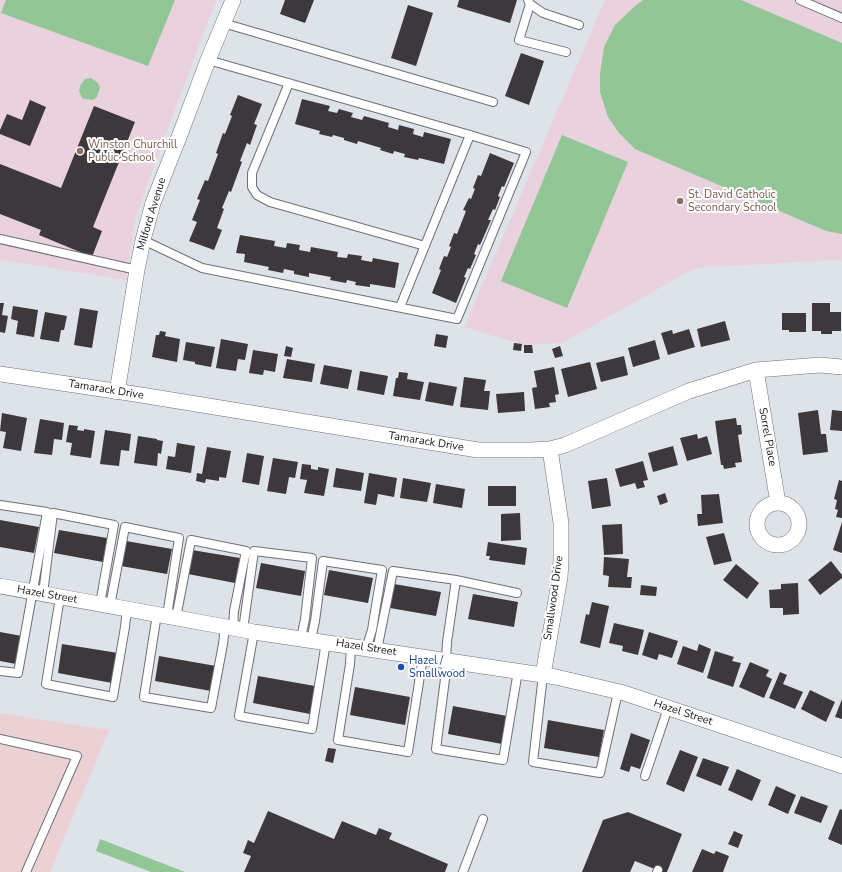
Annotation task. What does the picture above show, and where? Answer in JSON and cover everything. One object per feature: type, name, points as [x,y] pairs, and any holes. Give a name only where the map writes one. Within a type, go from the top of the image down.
[{"type":"street","name":"Milford Avenue","points":[[117,392],[137,270],[153,203],[208,60],[233,0]]},
{"type":"street","name":"Tamarack Drive","points":[[0,374],[478,450],[531,450],[550,449],[565,445],[689,391],[756,370],[820,365],[842,367]]},
{"type":"street","name":"Sorrel Place","points":[[756,370],[778,503]]},
{"type":"street","name":"Smallwood Drive","points":[[543,675],[561,560],[561,523],[550,449]]},
{"type":"street","name":"Hazel Street","points":[[0,586],[239,629],[556,677],[618,692],[842,766]]},
{"type":"lane","points":[[800,0],[842,18]]},
{"type":"lane","points":[[566,52],[519,40],[529,2],[543,13],[579,25]]},
{"type":"lane","points":[[223,24],[493,102]]},
{"type":"lane","points":[[143,240],[202,268],[456,319],[526,152],[208,60]]},
{"type":"lane","points":[[289,83],[252,173],[252,188],[257,195],[270,202],[425,246]]},
{"type":"lane","points":[[400,307],[470,135]]},
{"type":"lane","points":[[0,239],[137,270]]},
{"type":"lane","points":[[0,505],[47,512],[38,593]]},
{"type":"lane","points":[[0,671],[18,674],[38,593],[53,513],[114,525],[105,605]]},
{"type":"lane","points":[[105,605],[125,527],[179,538],[167,616]]},
{"type":"lane","points":[[312,640],[305,619],[312,558],[254,551],[239,629],[223,644],[211,708],[144,697],[191,540],[246,551],[239,629],[239,716],[312,729],[312,640],[323,561],[382,570],[372,630],[365,648],[350,664],[338,740],[408,752],[423,657]]},
{"type":"lane","points":[[365,648],[393,571],[456,580],[517,593]]},
{"type":"lane","points":[[456,580],[436,749],[503,760],[518,672]]},
{"type":"lane","points":[[60,597],[46,684],[113,697],[127,609]]},
{"type":"lane","points":[[543,675],[533,762],[600,773],[618,692]]},
{"type":"lane","points":[[645,776],[668,708]]},
{"type":"lane","points":[[0,739],[77,756],[26,872]]},
{"type":"lane","points":[[463,872],[483,819]]},
{"type":"shaded area","name":"Winston Churchill Public School","points":[[0,0],[216,0],[135,221],[126,280],[0,260]]},
{"type":"shaded area","name":"St. David Catholic Secondary School","points":[[605,0],[842,0],[842,261],[836,260],[695,268],[562,343],[524,345],[464,327]]},
{"type":"shaded area","points":[[0,713],[109,730],[50,872],[0,872]]},
{"type":"green space","points":[[6,0],[175,0],[148,66],[1,13]]},
{"type":"green space","points":[[643,0],[741,0],[842,43],[842,234],[826,231],[635,149],[619,133],[608,117],[600,92],[600,74],[604,47],[615,25]]},
{"type":"green space","points":[[91,78],[98,83],[100,87],[97,97],[93,100],[82,98],[79,91],[80,86],[85,79]]},
{"type":"green space","points":[[562,135],[628,162],[567,308],[501,281]]},
{"type":"green space","points":[[100,839],[185,872],[151,872],[96,851]]},
{"type":"building","points":[[285,0],[314,0],[305,23],[280,14]]},
{"type":"building","points":[[459,0],[517,0],[510,23],[457,7]]},
{"type":"building","points":[[408,5],[433,13],[416,66],[391,58]]},
{"type":"building","points":[[521,53],[544,61],[529,105],[505,96]]},
{"type":"building","points":[[238,95],[262,104],[254,124],[257,125],[250,145],[247,143],[231,192],[229,191],[222,208],[224,209],[217,228],[222,230],[214,250],[189,241],[197,222],[192,220],[200,200],[197,199],[205,180],[208,181],[218,154],[216,153],[223,133],[225,134],[232,116],[230,115]]},
{"type":"building","points":[[302,99],[330,106],[328,111],[337,113],[339,109],[353,113],[351,117],[362,120],[364,116],[389,123],[388,127],[398,130],[399,125],[414,129],[413,134],[423,137],[424,132],[451,139],[444,164],[419,158],[418,160],[404,157],[405,154],[394,151],[393,154],[380,150],[381,148],[358,141],[357,144],[333,135],[332,137],[319,134],[320,131],[295,124]]},
{"type":"building","points":[[30,100],[46,107],[30,146],[0,134],[0,130],[7,114],[22,120]]},
{"type":"building","points":[[94,106],[135,122],[93,227],[102,231],[92,257],[39,235],[41,230],[0,214],[0,164],[61,188]]},
{"type":"building","points":[[490,153],[514,163],[504,187],[502,186],[495,210],[493,209],[488,220],[491,220],[480,245],[478,244],[474,254],[476,255],[470,269],[468,268],[464,277],[466,278],[456,303],[432,293],[441,270],[439,269],[444,256],[447,257],[454,233],[457,234],[466,211],[463,210],[469,198],[471,199],[478,175],[481,176]]},
{"type":"building","points":[[240,235],[275,241],[274,246],[286,248],[287,243],[300,245],[299,250],[310,252],[311,247],[338,252],[337,257],[347,258],[348,254],[362,256],[361,260],[372,262],[373,258],[399,263],[395,288],[370,284],[370,287],[355,285],[356,282],[347,280],[346,283],[330,280],[331,277],[309,273],[309,277],[294,274],[294,271],[284,269],[283,273],[268,270],[269,267],[244,262],[245,254],[236,253]]},
{"type":"building","points":[[0,303],[4,303],[2,315],[8,316],[5,333],[0,332]]},
{"type":"building","points":[[812,303],[830,303],[830,312],[841,312],[841,331],[832,331],[832,334],[821,334],[821,331],[812,331]]},
{"type":"building","points":[[13,306],[38,310],[34,337],[16,334],[18,321],[11,319]]},
{"type":"building","points":[[80,308],[98,311],[92,348],[74,345]]},
{"type":"building","points":[[45,312],[67,316],[64,330],[61,330],[59,342],[40,339]]},
{"type":"building","points":[[782,313],[806,313],[806,332],[789,332],[789,330],[782,330]]},
{"type":"building","points":[[725,321],[730,340],[701,347],[697,329]]},
{"type":"building","points":[[689,329],[695,347],[668,355],[661,333],[672,330],[673,334]]},
{"type":"building","points":[[160,331],[166,332],[165,336],[180,339],[177,362],[152,357],[156,335],[159,335]]},
{"type":"building","points":[[436,334],[448,336],[446,348],[434,346]]},
{"type":"building","points":[[221,339],[248,344],[245,360],[238,359],[236,371],[216,368]]},
{"type":"building","points":[[655,340],[660,359],[633,367],[628,348]]},
{"type":"building","points":[[186,342],[215,347],[211,367],[183,360]]},
{"type":"building","points":[[514,343],[522,344],[521,351],[513,350]]},
{"type":"building","points":[[524,345],[532,345],[533,353],[524,353]]},
{"type":"building","points":[[286,346],[293,348],[291,357],[284,356]]},
{"type":"building","points":[[560,346],[563,356],[555,358],[552,349]]},
{"type":"building","points":[[253,350],[278,354],[275,372],[264,370],[263,375],[249,373]]},
{"type":"building","points":[[624,356],[628,375],[601,382],[596,363]]},
{"type":"building","points":[[287,359],[315,364],[312,382],[283,378]]},
{"type":"building","points":[[590,362],[597,389],[568,397],[561,369]]},
{"type":"building","points":[[324,365],[352,370],[348,389],[320,384]]},
{"type":"building","points":[[554,367],[559,394],[555,395],[556,402],[549,403],[550,407],[535,409],[532,388],[537,387],[534,371]]},
{"type":"building","points":[[360,371],[388,376],[384,395],[357,390]]},
{"type":"building","points":[[399,372],[408,373],[407,379],[424,382],[420,400],[393,396],[396,378],[398,378]]},
{"type":"building","points":[[464,377],[486,380],[484,391],[490,391],[488,410],[460,407]]},
{"type":"building","points":[[429,382],[457,387],[453,406],[425,401]]},
{"type":"building","points":[[524,392],[525,411],[498,413],[496,394]]},
{"type":"building","points":[[818,410],[821,434],[826,434],[828,452],[803,455],[798,413]]},
{"type":"building","points":[[832,410],[842,411],[842,431],[830,430]]},
{"type":"building","points":[[2,413],[27,418],[21,451],[3,448],[6,432],[0,431]]},
{"type":"building","points":[[736,418],[737,425],[741,425],[742,434],[738,435],[742,462],[735,463],[736,467],[724,469],[723,465],[721,465],[715,421]]},
{"type":"building","points":[[40,419],[64,423],[62,440],[54,439],[52,455],[34,453]]},
{"type":"building","points":[[69,425],[78,426],[77,430],[84,431],[84,429],[95,431],[91,458],[70,455],[72,443],[66,442]]},
{"type":"building","points":[[105,430],[131,434],[129,451],[121,450],[119,466],[100,464]]},
{"type":"building","points":[[697,434],[698,439],[707,436],[712,454],[687,461],[680,438]]},
{"type":"building","points":[[138,436],[163,441],[161,454],[158,453],[157,466],[134,463]]},
{"type":"building","points":[[177,443],[195,446],[191,473],[166,469],[168,456],[175,457]]},
{"type":"building","points":[[673,446],[678,465],[653,472],[648,453]]},
{"type":"building","points":[[207,447],[231,451],[226,478],[219,477],[219,481],[206,479],[205,483],[196,481],[197,473],[202,474]]},
{"type":"building","points":[[247,453],[264,456],[259,485],[242,482]]},
{"type":"building","points":[[273,458],[298,462],[295,478],[289,477],[286,494],[267,491]]},
{"type":"building","points":[[643,461],[648,480],[643,481],[645,487],[637,489],[635,483],[620,487],[615,469]]},
{"type":"building","points":[[302,464],[311,465],[311,469],[318,470],[318,467],[329,469],[324,496],[304,493],[307,480],[300,479]]},
{"type":"building","points":[[336,468],[364,473],[361,491],[333,487]]},
{"type":"building","points":[[369,473],[397,478],[394,497],[378,494],[376,505],[364,503]]},
{"type":"building","points":[[403,478],[431,483],[427,502],[400,498]]},
{"type":"building","points":[[607,478],[611,506],[592,509],[588,481]]},
{"type":"building","points":[[839,480],[842,481],[842,518],[836,517],[838,510],[835,509],[837,500],[834,499]]},
{"type":"building","points":[[436,484],[465,489],[462,508],[433,503]]},
{"type":"building","points":[[488,486],[516,486],[516,506],[488,506]]},
{"type":"building","points":[[665,493],[668,502],[660,505],[657,496]]},
{"type":"building","points":[[719,494],[723,523],[698,526],[697,514],[702,514],[701,495]]},
{"type":"building","points":[[520,513],[521,540],[501,541],[501,514]]},
{"type":"building","points":[[0,520],[39,527],[34,553],[0,547]]},
{"type":"building","points":[[842,522],[842,553],[833,550]]},
{"type":"building","points":[[622,524],[623,554],[604,555],[602,525]]},
{"type":"building","points":[[59,530],[107,538],[103,562],[54,553]]},
{"type":"building","points":[[724,533],[732,561],[714,565],[706,537]]},
{"type":"building","points":[[126,541],[172,549],[167,574],[121,566]]},
{"type":"building","points":[[488,542],[527,548],[525,565],[489,560],[490,556],[486,556]]},
{"type":"building","points":[[192,550],[240,558],[235,583],[188,574]]},
{"type":"building","points":[[604,557],[629,559],[627,577],[632,577],[631,588],[608,587],[609,576],[603,575]]},
{"type":"building","points":[[831,561],[842,575],[842,578],[820,595],[808,580]]},
{"type":"building","points":[[261,563],[305,571],[301,596],[256,588]]},
{"type":"building","points":[[736,564],[759,583],[747,599],[723,580]]},
{"type":"building","points":[[329,570],[373,578],[368,603],[324,595]]},
{"type":"building","points":[[798,583],[799,614],[783,615],[783,608],[770,608],[769,590],[781,589],[781,584]]},
{"type":"building","points":[[394,584],[441,592],[436,616],[390,608]]},
{"type":"building","points":[[641,585],[657,587],[656,596],[640,595]]},
{"type":"building","points":[[473,594],[518,602],[514,627],[468,619]]},
{"type":"building","points":[[592,602],[609,606],[600,648],[580,643],[586,614],[589,615]]},
{"type":"building","points":[[614,623],[644,630],[638,655],[622,651],[623,646],[609,643]]},
{"type":"building","points":[[0,632],[22,636],[16,664],[0,661]]},
{"type":"building","points":[[649,632],[678,641],[672,658],[659,654],[657,660],[642,655]]},
{"type":"building","points":[[62,644],[118,653],[112,683],[58,673]]},
{"type":"building","points":[[699,644],[711,649],[703,673],[677,664],[683,646],[697,651]]},
{"type":"building","points":[[715,651],[734,657],[732,661],[741,663],[733,687],[707,678]]},
{"type":"building","points":[[159,656],[216,666],[211,691],[155,681]]},
{"type":"building","points":[[750,662],[769,670],[766,676],[772,679],[764,698],[739,687]]},
{"type":"building","points":[[780,672],[787,675],[783,684],[803,692],[795,709],[769,698]]},
{"type":"building","points":[[258,676],[315,686],[310,714],[253,703]]},
{"type":"building","points":[[355,687],[410,697],[405,725],[350,715]]},
{"type":"building","points":[[810,690],[835,702],[826,722],[801,709]]},
{"type":"building","points":[[842,699],[842,719],[835,717]]},
{"type":"building","points":[[453,706],[507,716],[502,744],[448,734]]},
{"type":"building","points":[[548,720],[604,730],[599,757],[544,748]]},
{"type":"building","points":[[631,733],[650,740],[640,769],[631,766],[629,772],[620,769]]},
{"type":"building","points":[[328,748],[336,749],[333,763],[325,761]]},
{"type":"building","points":[[680,750],[698,757],[684,792],[666,784]]},
{"type":"building","points":[[703,758],[729,767],[721,786],[696,776]]},
{"type":"building","points":[[737,769],[761,780],[752,801],[728,790]]},
{"type":"building","points":[[776,786],[796,795],[788,814],[768,805]]},
{"type":"building","points":[[801,796],[828,806],[821,823],[794,813]]},
{"type":"building","points":[[840,809],[842,810],[842,845],[828,839]]},
{"type":"building","points":[[268,811],[334,839],[342,821],[376,835],[379,828],[392,833],[389,839],[448,864],[445,872],[244,872],[251,856],[243,853],[248,840],[254,843]]},
{"type":"building","points":[[628,812],[682,834],[667,872],[662,872],[635,861],[630,872],[582,872],[603,820]]},
{"type":"building","points":[[734,831],[743,835],[738,848],[728,844]]},
{"type":"building","points":[[702,849],[714,854],[716,851],[729,856],[723,872],[692,872]]},
{"type":"place","name":"Winston Churchill Public School","points":[[80,151]]},
{"type":"place","name":"St. David Catholic Secondary School","points":[[680,201]]},
{"type":"place","name":"Hazel / Smallwood","points":[[401,667]]}]
